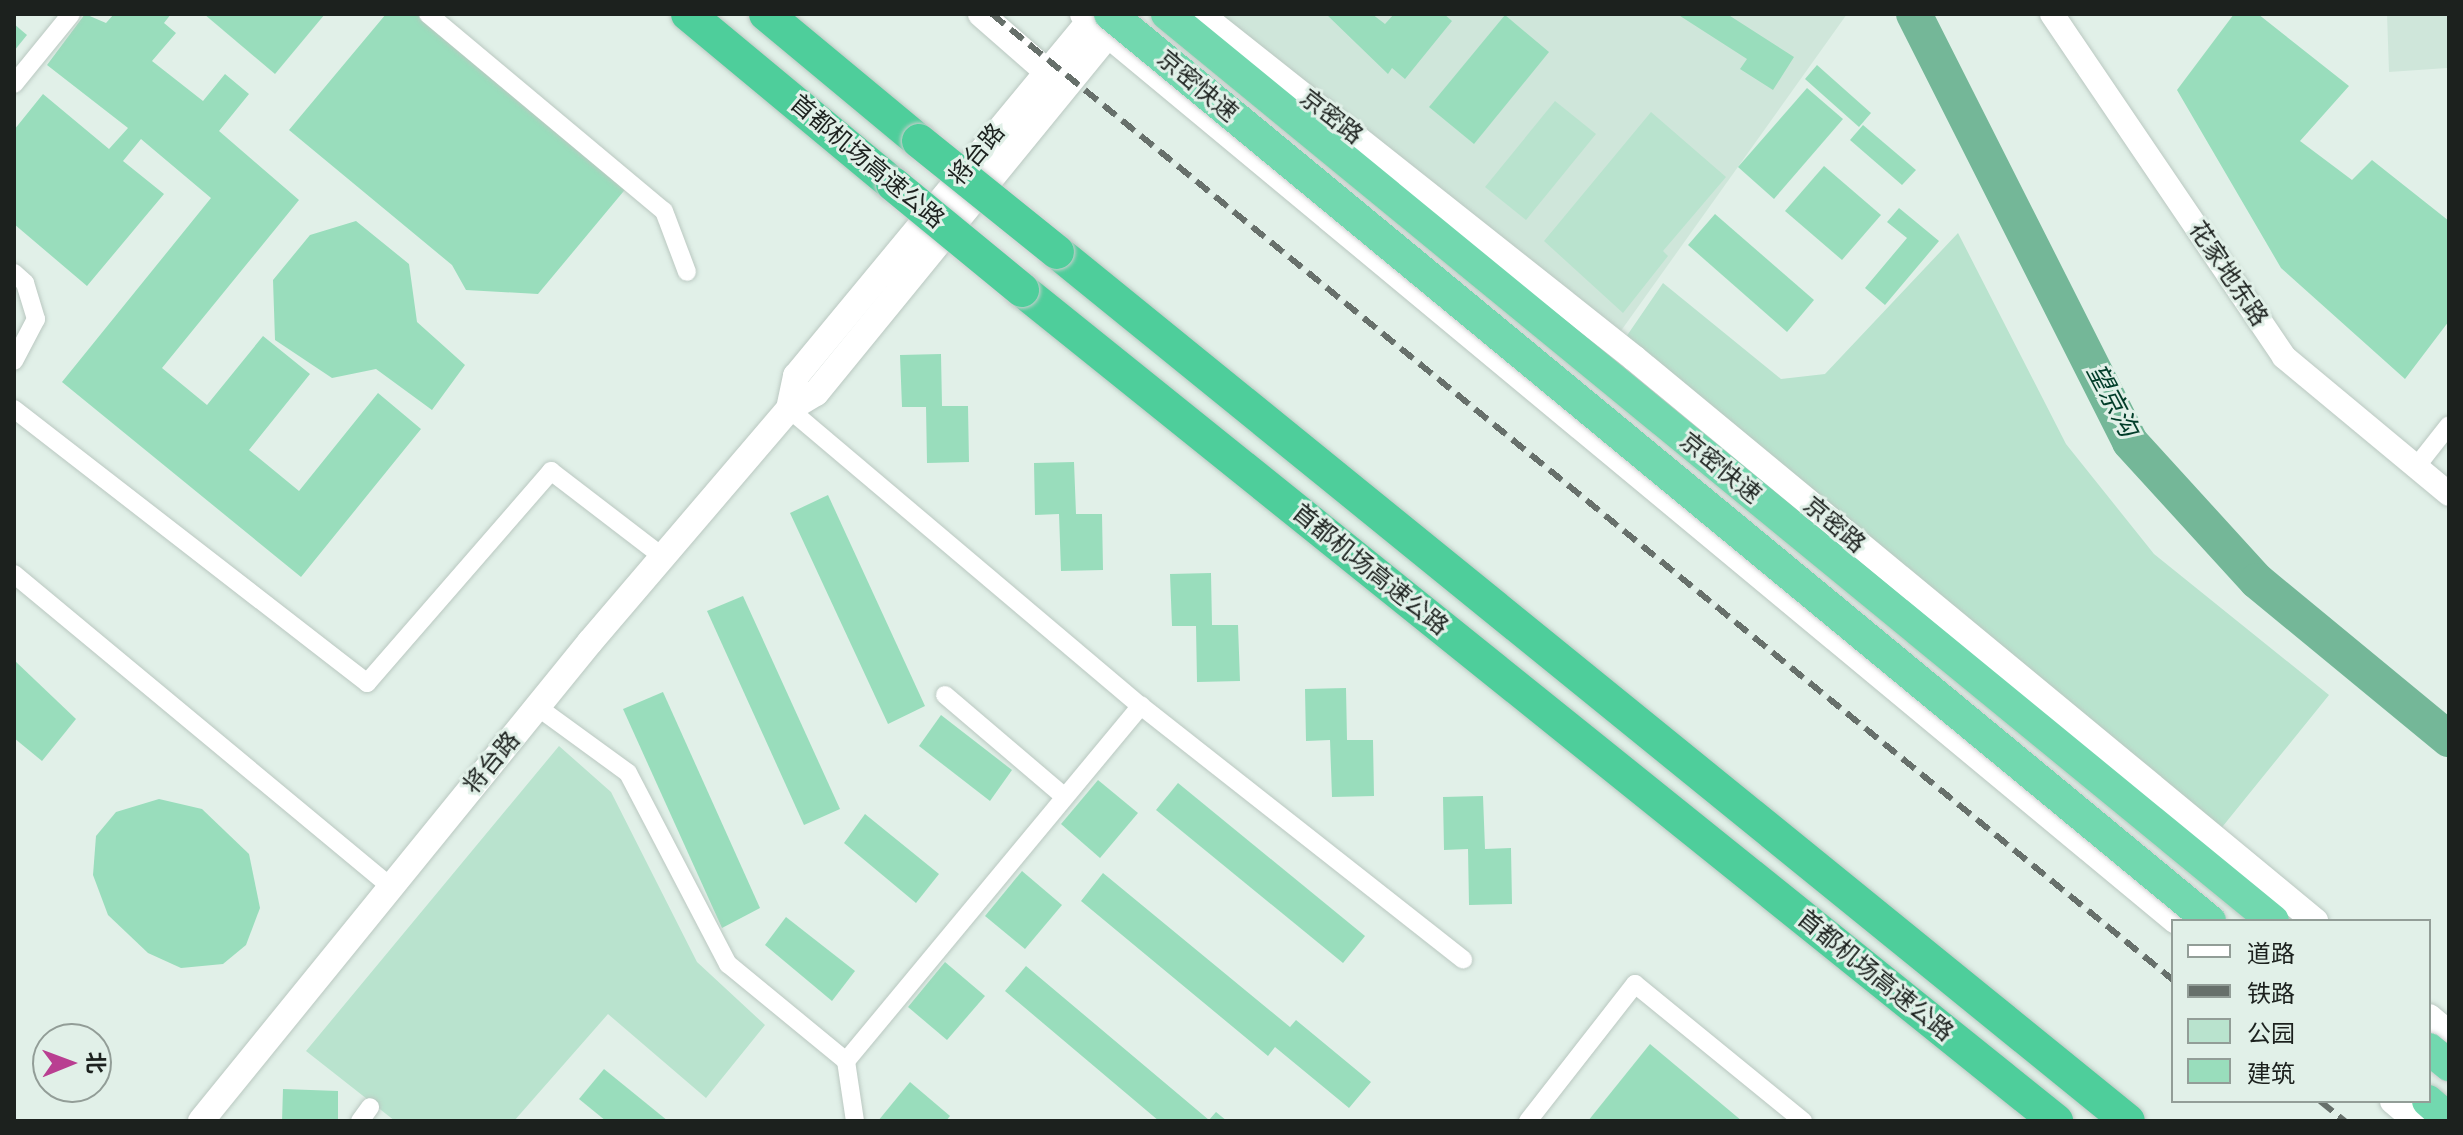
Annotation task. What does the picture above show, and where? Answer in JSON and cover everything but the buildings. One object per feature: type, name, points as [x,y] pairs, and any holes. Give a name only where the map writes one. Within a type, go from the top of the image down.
[{"type":"highway","name":"首都机场高速公路","points":[[688,14],[1022,290],[2056,1121]]},
{"type":"highway","name":"首都机场高速公路","points":[[766,14],[2128,1121]]},
{"type":"highway","name":"京密快速","points":[[1167,14],[2271,919]]},
{"type":"highway","name":"京密快速","points":[[1097,19],[2208,919]]},
{"type":"highway","points":[[2431,1051],[2449,1065]]},
{"type":"highway","points":[[2430,1103],[2449,1119]]},
{"type":"main road","points":[[981,14],[1046,71]]},
{"type":"main road","points":[[1097,19],[1125,14]]},
{"type":"main road","name":"京密路","points":[[1200,14],[1634,358],[2313,919]]},
{"type":"main road","points":[[1097,19],[2174,919]]},
{"type":"main road","name":"将台路","points":[[789,409],[796,376],[1046,71],[1097,19]]},
{"type":"main road","name":"将台路","points":[[201,1121],[390,886],[663,557],[789,409],[816,393],[1097,19]]},
{"type":"main road","points":[[2431,1019],[2449,1034]]},
{"type":"main road","points":[[2395,1103],[2417,1121]]},
{"type":"street","points":[[14,84],[71,14]]},
{"type":"street","points":[[428,14],[664,211],[687,272]]},
{"type":"street","name":"花家地东路","points":[[2052,14],[2284,357],[2449,494]]},
{"type":"street","points":[[14,273],[25,283],[36,319],[14,361]]},
{"type":"street","points":[[14,409],[367,683],[551,471],[663,557]]},
{"type":"street","points":[[789,409],[1141,706],[1463,959]]},
{"type":"street","points":[[2416,467],[2449,425]]},
{"type":"street","points":[[14,574],[390,886]]},
{"type":"street","points":[[945,695],[1065,797]]},
{"type":"street","points":[[846,1061],[1141,706]]},
{"type":"street","points":[[539,708],[628,773],[728,964],[846,1061],[855,1121]]},
{"type":"street","points":[[1528,1121],[1635,984],[1803,1121]]},
{"type":"shaded area","points":[[1191,14],[1847,14],[1608,349]]},
{"type":"shaded area","points":[[2387,14],[2449,14],[2449,74],[2447,68],[2389,72]]},
{"type":"green space","points":[[1555,101],[1596,134],[1526,220],[1485,187]]},
{"type":"green space","points":[[1651,112],[1726,177],[1663,251],[1668,256],[1623,313],[1544,241]]},
{"type":"green space","points":[[1958,233],[2066,444],[2154,554],[2329,695],[2202,852],[1613,356],[1663,283],[1781,379],[1825,374]]},
{"type":"green space","points":[[559,746],[611,792],[697,962],[765,1025],[706,1098],[608,1014],[514,1121],[395,1121],[306,1051]]},
{"type":"waterway","name":"望京沟","points":[[1914,14],[2130,442],[2257,581],[2449,739]]},
{"type":"railway","points":[[992,14],[2171,978]]},
{"type":"railway","points":[[2322,1103],[2345,1121]]}]
